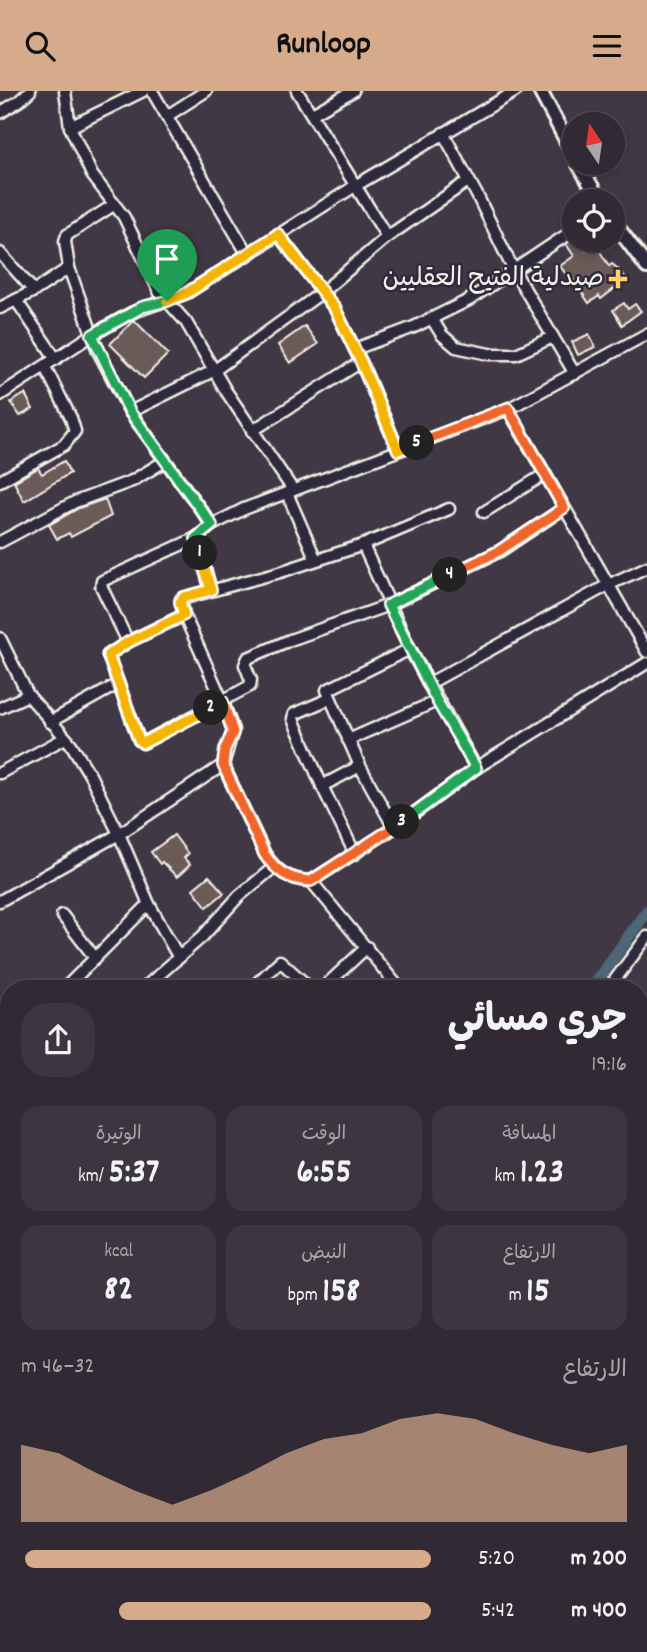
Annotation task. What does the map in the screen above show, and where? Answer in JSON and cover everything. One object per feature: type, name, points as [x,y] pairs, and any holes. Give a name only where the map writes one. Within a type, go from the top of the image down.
[{"type":"street","points":[[12,91],[19,101]]},
{"type":"street","points":[[0,113],[30,91]]},
{"type":"street","points":[[65,91],[70,127],[92,175],[124,217],[154,283],[186,322],[290,491],[316,560]]},
{"type":"street","points":[[70,127],[143,91]]},
{"type":"street","points":[[152,91],[248,255]]},
{"type":"street","points":[[167,116],[206,91]]},
{"type":"street","points":[[297,91],[387,237]]},
{"type":"street","points":[[312,114],[353,91]]},
{"type":"street","points":[[0,395],[92,335],[142,307],[187,293],[355,185],[516,91]]},
{"type":"street","points":[[540,91],[562,132]]},
{"type":"street","points":[[443,133],[514,271],[575,375]]},
{"type":"street","points":[[130,412],[215,370],[321,293],[387,237],[468,181]]},
{"type":"street","points":[[115,204],[67,235],[65,241],[69,268],[92,335],[130,412],[212,525]]},
{"type":"street","points":[[278,234],[335,309],[361,362],[398,450]]},
{"type":"street","points":[[625,237],[647,267]]},
{"type":"street","points":[[355,349],[395,335],[469,300],[562,238]]},
{"type":"street","points":[[0,253],[34,291]]},
{"type":"street","points":[[0,308],[34,291],[69,268]]},
{"type":"street","points":[[16,300],[56,359]]},
{"type":"street","points":[[432,319],[442,335],[456,347],[489,354],[516,354],[553,337]]},
{"type":"street","points":[[128,642],[101,586],[102,581],[196,538],[212,525],[290,491],[508,408],[575,375],[647,334]]},
{"type":"street","points":[[252,431],[361,362]]},
{"type":"street","points":[[0,481],[64,445],[75,431],[45,367]]},
{"type":"street","points":[[508,408],[647,652]]},
{"type":"street","points":[[0,542],[75,502],[132,481],[165,461]]},
{"type":"street","points":[[484,512],[545,474]]},
{"type":"street","points":[[184,615],[128,642],[108,655],[139,740],[143,743],[223,702],[251,684],[245,666],[248,658],[388,605],[499,551],[564,508]]},
{"type":"street","points":[[449,509],[363,545],[280,572],[181,599],[184,615],[223,702],[233,732],[225,749],[223,765],[273,868],[293,879],[311,881],[355,855],[476,768],[647,663]]},
{"type":"street","points":[[196,538],[211,590]]},
{"type":"street","points":[[363,545],[410,649],[476,768]]},
{"type":"street","points":[[428,684],[608,585],[647,567]]},
{"type":"street","points":[[1,642],[28,695],[65,738],[90,775],[120,834],[149,904],[179,958]]},
{"type":"street","points":[[394,828],[360,766],[327,692],[328,687],[410,649]]},
{"type":"street","points":[[50,722],[118,684]]},
{"type":"street","points":[[0,708],[28,695]]},
{"type":"street","points":[[329,699],[293,717],[355,855]]},
{"type":"street","points":[[348,740],[437,701]]},
{"type":"street","points":[[0,773],[65,738]]},
{"type":"street","points":[[0,901],[120,834],[223,765]]},
{"type":"street","points":[[322,786],[360,766]]},
{"type":"street","points":[[153,980],[203,936],[239,896],[273,868]]},
{"type":"street","points":[[311,881],[393,980]]},
{"type":"street","points":[[73,980],[149,904]]},
{"type":"street","points":[[62,915],[95,958]]},
{"type":"street","points":[[615,980],[647,937]]},
{"type":"street","points":[[332,980],[367,947]]},
{"type":"street","points":[[260,980],[280,961],[301,980]]},
{"type":"building","points":[[571,252],[600,252],[609,266],[612,264],[627,279],[601,299],[599,296],[589,303],[570,275],[568,277],[560,266],[574,256]]},
{"type":"building","points":[[624,303],[628,309],[635,304],[641,311],[622,325],[613,310]]},
{"type":"building","points":[[134,320],[168,354],[144,378],[110,344]]},
{"type":"building","points":[[305,326],[318,344],[290,363],[278,345]]},
{"type":"building","points":[[589,334],[595,347],[578,355],[572,342]]},
{"type":"building","points":[[25,394],[33,409],[20,416],[11,402]]},
{"type":"building","points":[[64,461],[70,473],[24,501],[14,482],[38,468],[42,474]]},
{"type":"building","points":[[105,499],[111,516],[71,537],[69,533],[57,539],[49,525],[79,508]]},
{"type":"building","points":[[174,835],[188,854],[184,858],[190,865],[177,877],[162,862],[160,864],[151,852]]},
{"type":"building","points":[[209,876],[224,893],[207,907],[193,889]]},
{"type":"waterway","points":[[597,980],[647,911]]},
{"type":"place","name":"صيدلية الفتيح العقليين","points":[[618,279]]},
{"type":"route","points":[[278,234],[341,319],[398,450],[508,408],[564,508],[499,551],[388,605],[437,701],[476,768],[355,855],[311,881],[293,879],[281,874],[273,868],[265,855],[223,765],[225,749],[233,732],[223,702],[143,743],[139,740],[108,655],[128,642],[184,615],[180,602],[184,597],[211,590],[196,538],[212,525],[130,412],[92,335],[142,307],[167,301],[187,293],[278,234]]}]
